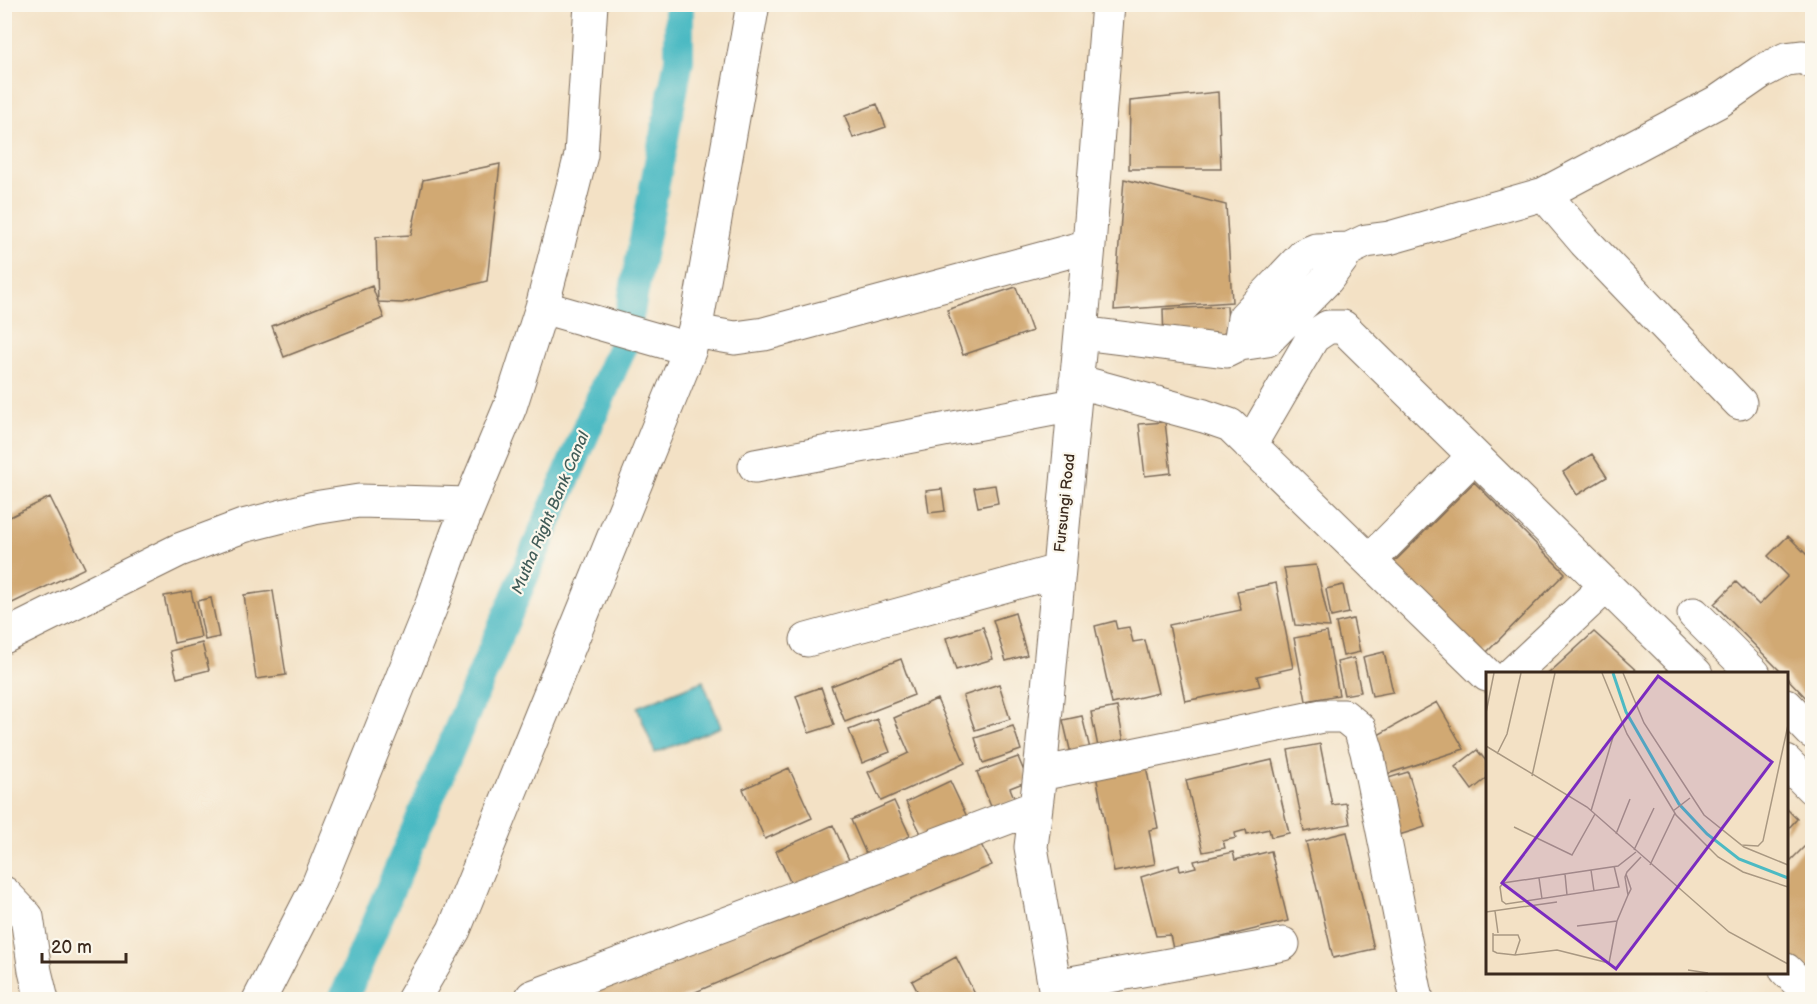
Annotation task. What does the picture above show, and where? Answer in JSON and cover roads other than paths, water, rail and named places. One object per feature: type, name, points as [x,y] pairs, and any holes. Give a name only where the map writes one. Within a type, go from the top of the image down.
[{"type":"street","points":[[259,999],[318,885],[432,604],[469,504],[550,309],[581,155],[591,4]]},
{"type":"street","points":[[413,999],[454,930],[684,341],[753,4]]},
{"type":"street","name":"Fursungi Road","points":[[1056,993],[1031,847],[1040,774],[1089,246],[1108,4]]},
{"type":"street","points":[[1081,333],[1226,351],[1240,344],[1244,318],[1304,255],[1316,250],[1349,249],[1366,241],[1389,238],[1544,194],[1719,101],[1761,72],[1786,59],[1803,57],[1812,62]]},
{"type":"street","points":[[1544,194],[1585,242],[1740,403]]},
{"type":"street","points":[[550,309],[684,341],[735,338],[764,334],[1089,246]]},
{"type":"street","points":[[1250,445],[1313,337],[1328,327],[1343,327],[1694,672]]},
{"type":"street","points":[[755,466],[1075,393],[1204,416],[1230,425],[1486,674]]},
{"type":"street","points":[[1370,560],[1474,456]]},
{"type":"street","points":[[4,637],[179,550],[243,526],[314,508],[359,501],[469,504]]},
{"type":"street","points":[[807,640],[1058,571]]},
{"type":"street","points":[[1514,672],[1606,586]]},
{"type":"street","points":[[1694,614],[1752,672]]},
{"type":"street","points":[[1787,707],[1812,732]]},
{"type":"street","points":[[1040,774],[1322,716],[1344,716],[1360,729],[1367,752],[1417,999]]},
{"type":"street","points":[[1787,764],[1812,788]]},
{"type":"street","points":[[532,997],[1036,807]]},
{"type":"street","points":[[4,893],[27,917],[35,971],[42,999]]},
{"type":"street","points":[[1056,993],[1283,944]]},
{"type":"street","points":[[1787,972],[1812,996]]},
{"type":"water","points":[[703,681],[721,727],[655,753],[637,707]]},
{"type":"waterway","name":"Mutha Right Bank Canal","points":[[343,1000],[624,342],[679,60],[679,4]]}]
